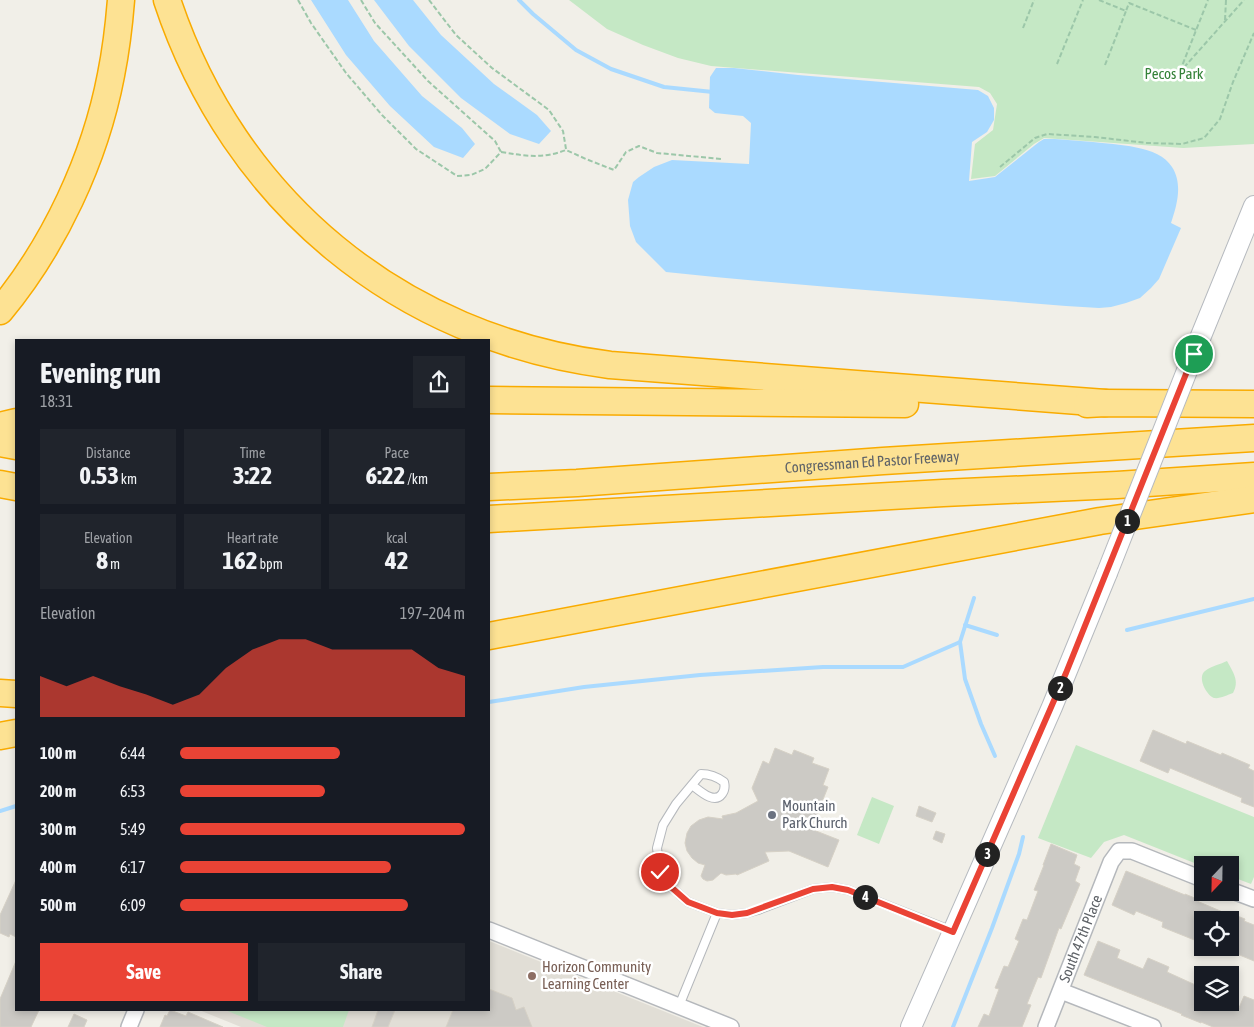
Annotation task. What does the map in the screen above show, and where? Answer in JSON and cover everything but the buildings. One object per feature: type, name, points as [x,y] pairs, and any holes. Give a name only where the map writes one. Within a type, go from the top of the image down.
[{"type":"highway","points":[[0,311],[18,288],[44,248],[66,208],[86,160],[111,77],[121,0]]},
{"type":"highway","points":[[167,0],[187,51],[216,109],[255,165],[286,202],[334,247],[372,276],[410,299],[470,329],[548,354],[610,365],[1105,403]]},
{"type":"highway","points":[[490,400],[1047,405],[1105,403],[1254,404]]},
{"type":"highway","points":[[0,426],[15,422]]},
{"type":"highway","name":"Congressman Ed Pastor Freeway","points":[[490,487],[1254,438]]},
{"type":"highway","points":[[0,443],[15,446]]},
{"type":"highway","points":[[490,520],[1254,476]]},
{"type":"highway","points":[[0,484],[15,487]]},
{"type":"highway","points":[[494,636],[1100,521],[1254,499]]},
{"type":"highway","points":[[0,692],[15,694]]},
{"type":"highway","points":[[0,736],[15,733]]},
{"type":"street","points":[[911,1027],[1052,707],[1254,206]]},
{"type":"street","name":"South 47th Place","points":[[1046,1027],[1111,862],[1119,851],[1132,851],[1194,876]]},
{"type":"street","points":[[1239,893],[1254,899]]},
{"type":"street","points":[[490,930],[731,1027]]},
{"type":"street","points":[[1061,991],[1153,1027]]},
{"type":"street","points":[[129,1027],[136,1011]]},
{"type":"lane","points":[[692,785],[676,804],[663,825],[657,848],[660,872],[671,887],[688,902],[717,913],[732,915],[747,913],[813,889],[832,887],[848,890],[953,932]]},
{"type":"lane","points":[[679,1006],[717,913]]},
{"type":"path","points":[[298,0],[311,23],[346,73],[416,149],[456,176],[471,175],[485,169],[501,152]]},
{"type":"path","points":[[361,0],[375,23],[428,81],[495,141],[501,152]]},
{"type":"path","points":[[429,0],[456,35],[492,68],[549,110],[564,131],[566,150]]},
{"type":"path","points":[[1023,28],[1034,0]]},
{"type":"path","points":[[1057,64],[1083,0]]},
{"type":"path","points":[[1098,0],[1126,11]]},
{"type":"path","points":[[1208,0],[1179,73],[1244,0]]},
{"type":"path","points":[[1225,22],[1226,0]]},
{"type":"path","points":[[1105,65],[1130,2],[1196,30]]},
{"type":"path","points":[[1000,167],[1035,138],[1047,134],[1147,143],[1182,144],[1204,138],[1220,119],[1233,82],[1254,33]]},
{"type":"path","points":[[501,152],[533,156],[552,155],[566,150],[586,160],[614,170],[626,152],[638,146],[656,153],[722,158]]},
{"type":"shaded area","name":"Horizon Community Learning Center","points":[[490,941],[703,1027],[241,1027],[201,1011],[490,1011]]},
{"type":"green space","name":"Pecos Park","points":[[569,0],[1254,0],[1254,144],[1183,148],[1044,138],[995,176],[971,179],[975,144],[993,130],[997,104],[990,93],[979,87],[711,66],[678,58],[607,29]]},
{"type":"green space","points":[[1227,661],[1235,677],[1235,689],[1233,693],[1214,698],[1204,686],[1202,681],[1203,674],[1210,668]]},
{"type":"green space","points":[[1076,745],[1254,817],[1254,877],[1251,884],[1239,879],[1239,856],[1194,856],[1194,863],[1124,835],[1104,842],[1091,858],[1038,838]]},
{"type":"green space","points":[[872,797],[894,806],[879,844],[857,835]]},
{"type":"green space","points":[[227,1011],[349,1011],[343,1027],[267,1027]]},
{"type":"water","points":[[311,0],[348,0],[374,41],[422,96],[462,128],[475,144],[463,158],[434,147],[390,106],[346,55]]},
{"type":"water","points":[[374,0],[413,0],[441,35],[494,84],[537,115],[551,131],[539,144],[510,134],[461,98],[409,46]]},
{"type":"water","points":[[716,68],[734,68],[978,90],[988,96],[994,108],[994,120],[987,132],[972,142],[969,181],[995,177],[1044,139],[1136,147],[1157,154],[1172,167],[1177,180],[1178,195],[1171,223],[1181,228],[1159,279],[1140,298],[1111,307],[1066,306],[666,272],[636,242],[630,226],[628,200],[633,182],[654,167],[672,160],[749,164],[751,123],[743,116],[715,113],[709,108],[710,77]]},
{"type":"waterway","points":[[519,0],[576,50],[611,69],[664,87],[713,92]]},
{"type":"waterway","points":[[490,702],[584,687],[700,675],[823,667],[903,667],[960,642],[974,598]]},
{"type":"waterway","points":[[1127,630],[1254,599]]},
{"type":"waterway","points":[[965,625],[997,635]]},
{"type":"waterway","points":[[960,642],[965,679],[995,756]]},
{"type":"waterway","points":[[0,811],[15,806]]},
{"type":"waterway","points":[[953,1027],[992,928],[1019,854],[1023,837]]},
{"type":"place","name":"Mountain Park Church","points":[[772,815]]},
{"type":"place","name":"Horizon Community Learning Center","points":[[532,976]]},
{"type":"route","points":[[660,872],[671,887],[688,902],[717,913],[732,915],[747,913],[813,889],[832,887],[848,890],[953,932],[1041,733],[1194,354]]}]
